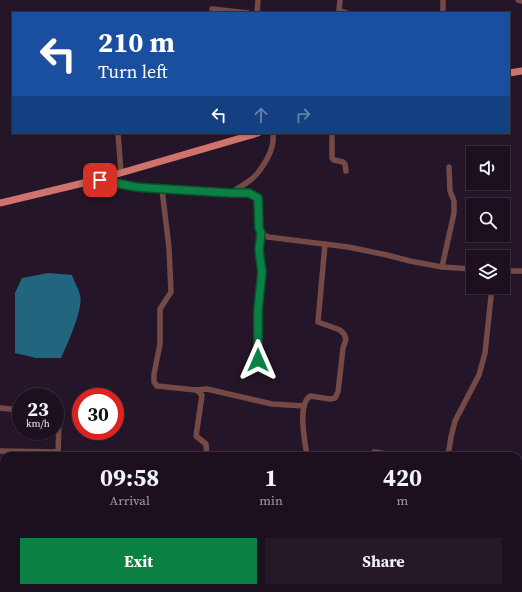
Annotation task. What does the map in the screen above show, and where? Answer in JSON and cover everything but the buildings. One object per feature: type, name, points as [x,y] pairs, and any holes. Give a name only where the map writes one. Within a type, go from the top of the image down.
[{"type":"main road","points":[[510,73],[522,71]]},
{"type":"main road","points":[[0,203],[100,180],[255,134]]},
{"type":"street","points":[[258,0],[258,12]]},
{"type":"street","points":[[340,0],[339,11],[343,12]]},
{"type":"street","points":[[443,0],[444,12]]},
{"type":"street","points":[[518,0],[522,1]]},
{"type":"street","points":[[212,9],[239,12]]},
{"type":"street","points":[[118,134],[121,173]]},
{"type":"street","points":[[230,193],[248,183],[261,171],[272,149],[273,134]]},
{"type":"street","points":[[332,134],[332,158],[343,162],[345,164],[346,171]]},
{"type":"street","points":[[442,267],[454,213],[454,201],[450,191],[449,167]]},
{"type":"street","points":[[100,180],[136,187],[249,193],[258,198],[259,228],[261,233],[259,250],[262,272],[258,310],[258,360]]},
{"type":"street","points":[[162,189],[171,292],[160,309],[160,344],[154,374],[154,382],[157,386],[196,390],[207,389],[272,404],[304,406]]},
{"type":"street","points":[[261,233],[268,237],[348,247],[442,267],[466,269]]},
{"type":"street","points":[[307,452],[304,427],[304,406],[306,398],[310,396],[330,399],[335,398],[338,392],[346,339],[340,330],[318,322],[325,244]]},
{"type":"street","points":[[510,271],[522,271]]},
{"type":"street","points":[[448,452],[450,437],[455,421],[478,375],[485,352],[491,294]]},
{"type":"street","points":[[196,390],[202,395],[196,436],[206,444],[207,452]]},
{"type":"street","points":[[0,408],[12,409]]},
{"type":"street","points":[[58,440],[58,452]]},
{"type":"street","points":[[0,451],[19,452]]},
{"type":"water","points":[[48,273],[72,275],[79,290],[81,301],[80,308],[71,336],[61,358],[36,358],[15,353],[15,293],[22,278]]},
{"type":"route","points":[[100,180],[136,187],[249,193],[258,198],[259,228],[261,233],[259,250],[262,272],[258,310],[258,360]]}]
